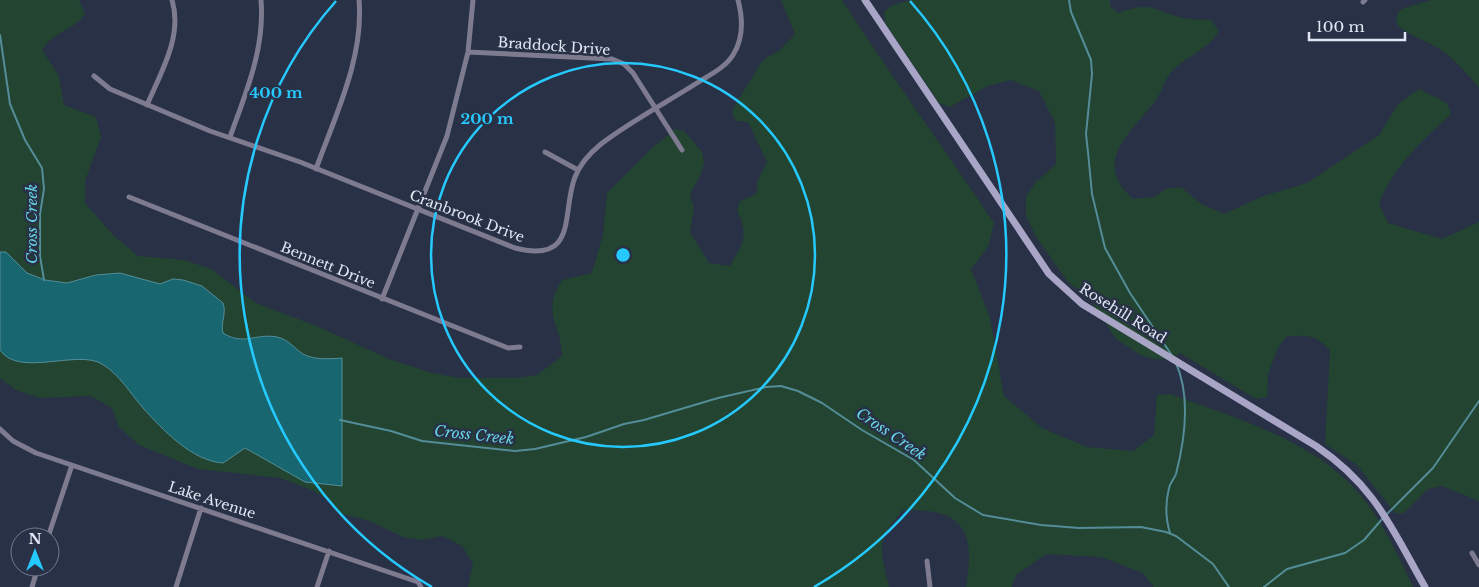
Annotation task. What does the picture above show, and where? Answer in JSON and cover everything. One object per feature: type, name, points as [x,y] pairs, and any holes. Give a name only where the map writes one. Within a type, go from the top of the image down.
[{"type":"main road","name":"Rosehill Road","points":[[865,0],[1049,274],[1082,304],[1316,446],[1340,464],[1376,502],[1425,587]]},
{"type":"street","points":[[147,105],[175,33],[175,15],[172,0]]},
{"type":"street","points":[[230,137],[256,63],[262,28],[261,0]]},
{"type":"street","points":[[316,169],[348,77],[360,29],[359,0]]},
{"type":"street","points":[[382,299],[447,136],[468,52],[473,0]]},
{"type":"street","name":"Cranbrook Drive","points":[[94,76],[110,89],[147,105],[316,169],[515,248],[537,252],[553,246],[565,233],[572,186],[578,170],[603,143],[728,62],[740,39],[743,21],[738,0]]},
{"type":"street","name":"Braddock Drive","points":[[468,52],[616,60],[631,70],[682,150]]},
{"type":"street","points":[[545,152],[578,170]]},
{"type":"street","name":"Bennett Drive","points":[[129,197],[508,348],[520,347]]},
{"type":"street","name":"Lake Avenue","points":[[0,429],[24,448],[72,466],[329,551],[418,582],[421,586]]},
{"type":"street","points":[[51,527],[72,466]]},
{"type":"street","points":[[176,587],[201,508]]},
{"type":"street","points":[[317,587],[329,551]]},
{"type":"street","points":[[1472,553],[1479,565]]},
{"type":"street","points":[[927,561],[930,587]]},
{"type":"shaded area","points":[[0,0],[79,0],[85,14],[74,25],[47,43],[42,50],[59,76],[64,105],[96,117],[101,137],[85,181],[85,203],[114,236],[138,256],[184,260],[211,269],[256,303],[319,327],[389,359],[432,373],[459,378],[518,378],[537,375],[562,356],[553,310],[556,292],[562,280],[592,273],[603,234],[607,193],[650,150],[675,129],[684,131],[702,152],[704,163],[700,176],[690,194],[694,209],[690,232],[709,263],[730,266],[741,245],[744,234],[737,211],[740,201],[756,194],[758,180],[767,162],[748,122],[736,121],[732,113],[735,105],[763,60],[780,50],[795,34],[781,0],[842,0],[994,223],[988,247],[971,269],[990,318],[1004,396],[1042,428],[1087,447],[1133,451],[1154,435],[1157,395],[1170,394],[1239,419],[1287,440],[1329,466],[1358,492],[1377,517],[1413,587],[1154,587],[1143,573],[1101,557],[1046,554],[1016,575],[1012,587],[966,587],[969,551],[961,526],[952,518],[940,513],[923,510],[903,510],[888,530],[882,546],[883,563],[889,587],[468,587],[473,563],[462,546],[443,536],[423,540],[403,537],[370,521],[339,513],[327,499],[312,490],[280,478],[198,469],[139,445],[119,427],[112,408],[91,396],[40,398],[16,390],[0,378]]},
{"type":"shaded area","points":[[912,0],[1110,0],[1110,6],[1118,13],[1146,7],[1184,18],[1211,20],[1219,31],[1215,37],[1204,48],[1173,70],[1156,100],[1127,135],[1120,147],[1115,159],[1115,172],[1121,185],[1133,199],[1154,197],[1166,189],[1181,187],[1200,203],[1224,214],[1263,196],[1307,183],[1379,135],[1398,104],[1419,89],[1447,103],[1451,114],[1409,155],[1392,178],[1379,204],[1388,223],[1442,239],[1479,222],[1479,501],[1442,486],[1428,489],[1404,513],[1395,513],[1357,465],[1325,444],[1330,351],[1316,339],[1305,336],[1286,337],[1278,348],[1268,374],[1267,397],[1256,399],[1180,353],[1171,359],[1154,359],[1142,356],[1116,339],[1091,301],[1068,282],[1035,235],[1026,215],[1026,197],[1035,183],[1056,164],[1055,123],[1039,91],[1011,80],[988,86],[950,107],[939,103],[885,23],[884,12],[893,5]]},
{"type":"shaded area","points":[[1431,0],[1479,0],[1479,88],[1448,56],[1436,47],[1405,31],[1396,23],[1398,12],[1404,8]]},
{"type":"shaded area","points":[[0,252],[6,252],[27,273],[45,280],[67,283],[96,275],[120,273],[160,284],[173,279],[183,280],[202,286],[223,303],[223,333],[230,337],[243,339],[277,337],[288,342],[307,356],[322,359],[342,358],[342,486],[305,482],[245,448],[223,463],[200,457],[169,435],[119,379],[102,364],[91,360],[78,359],[34,363],[20,362],[9,358],[0,350]]},
{"type":"waterway","points":[[1069,0],[1071,12],[1091,60],[1092,74],[1086,134],[1092,194],[1105,248],[1130,293],[1173,357]]},
{"type":"waterway","name":"Cross Creek","points":[[0,35],[10,104],[25,140],[42,168],[44,189],[40,214],[40,256],[44,280]]},
{"type":"waterway","points":[[1170,533],[1166,516],[1167,500],[1179,461],[1185,418],[1184,390],[1176,363]]},
{"type":"waterway","name":"Cross Creek","points":[[340,420],[391,431],[422,441],[515,451],[535,449],[586,437],[624,424],[718,398],[766,387],[781,386],[798,391],[822,403],[862,430],[914,460],[955,498],[983,515],[1041,525],[1079,528],[1141,527],[1166,532],[1176,536],[1213,564],[1229,587]]},
{"type":"waterway","points":[[1386,515],[1433,468],[1479,401]]},
{"type":"waterway","points":[[1264,587],[1287,569],[1345,553],[1364,540],[1383,518]]}]
